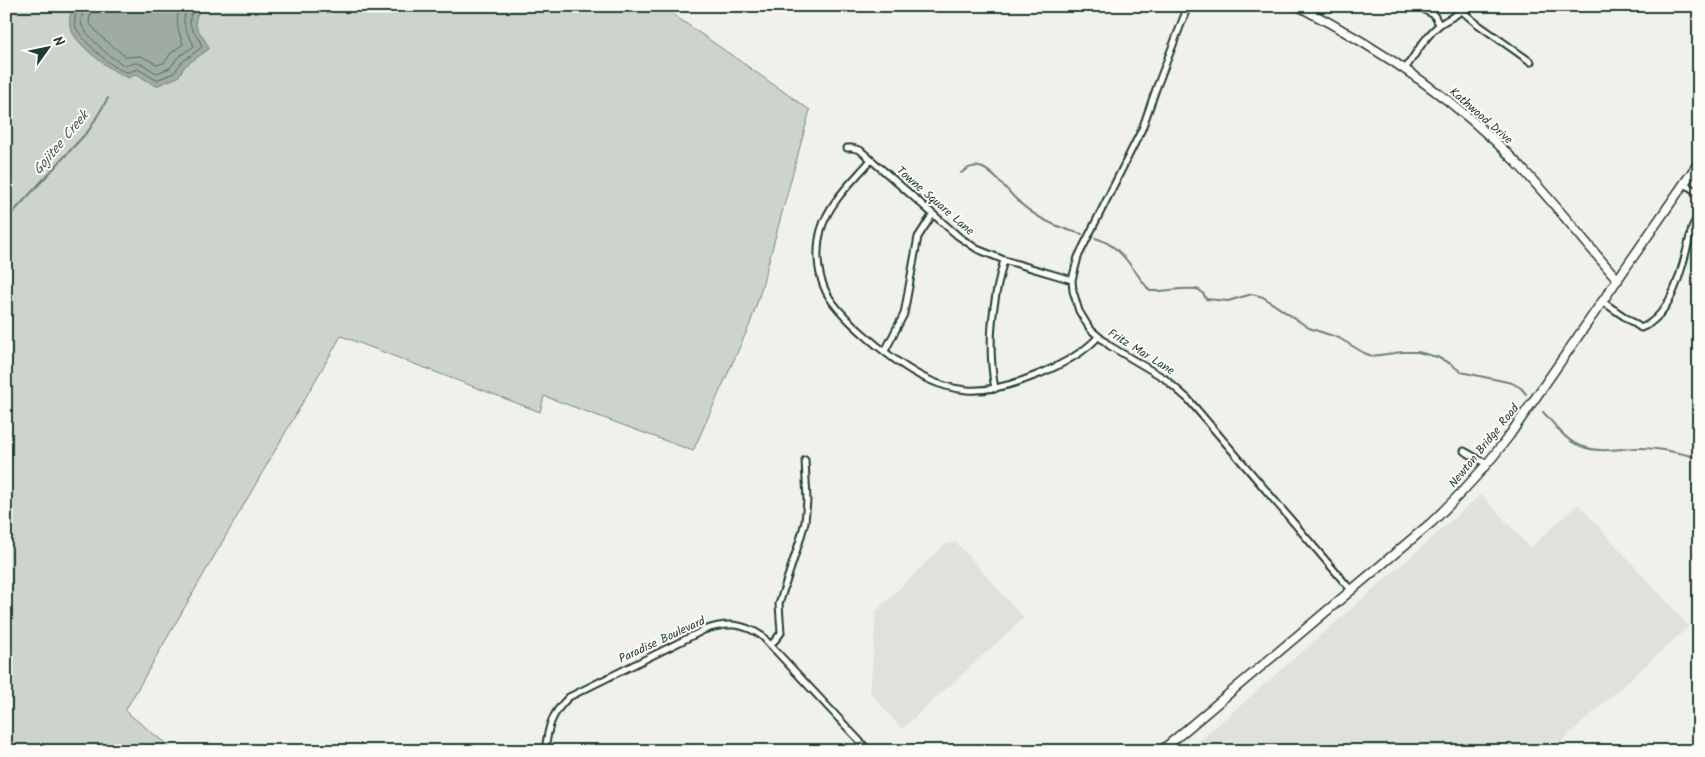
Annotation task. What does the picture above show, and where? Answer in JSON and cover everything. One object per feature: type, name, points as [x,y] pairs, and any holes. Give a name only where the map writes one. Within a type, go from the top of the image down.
[{"type":"main road","name":"Kathwood Drive","points":[[1298,6],[1405,69],[1462,112],[1516,162],[1618,280]]},
{"type":"main road","name":"Newton Bridge Road","points":[[1161,751],[1456,500],[1510,436],[1699,162]]},
{"type":"street","name":"Fritz Mar Lane","points":[[1188,6],[1142,129],[1078,257],[1072,280],[1073,290],[1079,310],[1090,329],[1164,378],[1188,399],[1351,590]]},
{"type":"street","points":[[1418,6],[1434,15],[1439,24]]},
{"type":"street","points":[[1405,69],[1439,24],[1464,9],[1476,23],[1530,62]]},
{"type":"street","name":"Towne Square Lane","points":[[847,148],[860,150],[968,244],[1004,260],[1072,280]]},
{"type":"street","points":[[871,160],[830,210],[821,230],[818,254],[824,287],[845,318],[912,371],[941,385],[968,390],[995,389],[1016,384],[1068,359],[1083,350],[1098,336]]},
{"type":"street","points":[[1684,183],[1699,194]]},
{"type":"street","points":[[885,350],[904,314],[918,237],[933,214]]},
{"type":"street","points":[[1603,302],[1641,328],[1659,314],[1673,294],[1693,225],[1699,215]]},
{"type":"street","points":[[995,389],[991,355],[991,326],[996,288],[1004,260]]},
{"type":"street","points":[[1464,451],[1487,464]]},
{"type":"street","points":[[771,644],[781,633],[779,604],[804,522],[807,500],[805,460]]},
{"type":"street","name":"Paradise Boulevard","points":[[545,751],[548,726],[551,719],[569,697],[704,630],[725,625],[744,626],[762,636],[868,751]]},
{"type":"shaded area","points":[[6,6],[661,6],[810,110],[750,324],[693,451],[544,396],[540,412],[341,336],[125,711],[175,751],[6,751]]},
{"type":"shaded area","points":[[1481,494],[1530,548],[1578,504],[1689,626],[1551,751],[1188,751],[1399,567]]},
{"type":"shaded area","points":[[956,542],[1024,618],[902,729],[870,693],[876,611],[945,544]]},
{"type":"water","points":[[74,6],[203,6],[198,13],[196,24],[209,49],[185,66],[178,77],[156,86],[136,74],[129,78],[96,58],[80,43],[70,26]]},
{"type":"waterway","name":"Gojitee Creek","points":[[6,220],[89,130],[108,98]]},
{"type":"waterway","points":[[961,173],[969,168],[983,168],[993,174],[1031,212],[1064,229],[1082,234]]},
{"type":"waterway","points":[[1095,238],[1113,246],[1150,291],[1195,289],[1202,292],[1206,299],[1228,301],[1252,294],[1263,297],[1309,328],[1339,338],[1372,356],[1418,352],[1437,357],[1461,372],[1512,383],[1521,388],[1526,394]]},
{"type":"waterway","points":[[1543,412],[1567,438],[1584,447],[1600,450],[1656,449],[1699,458]]}]
